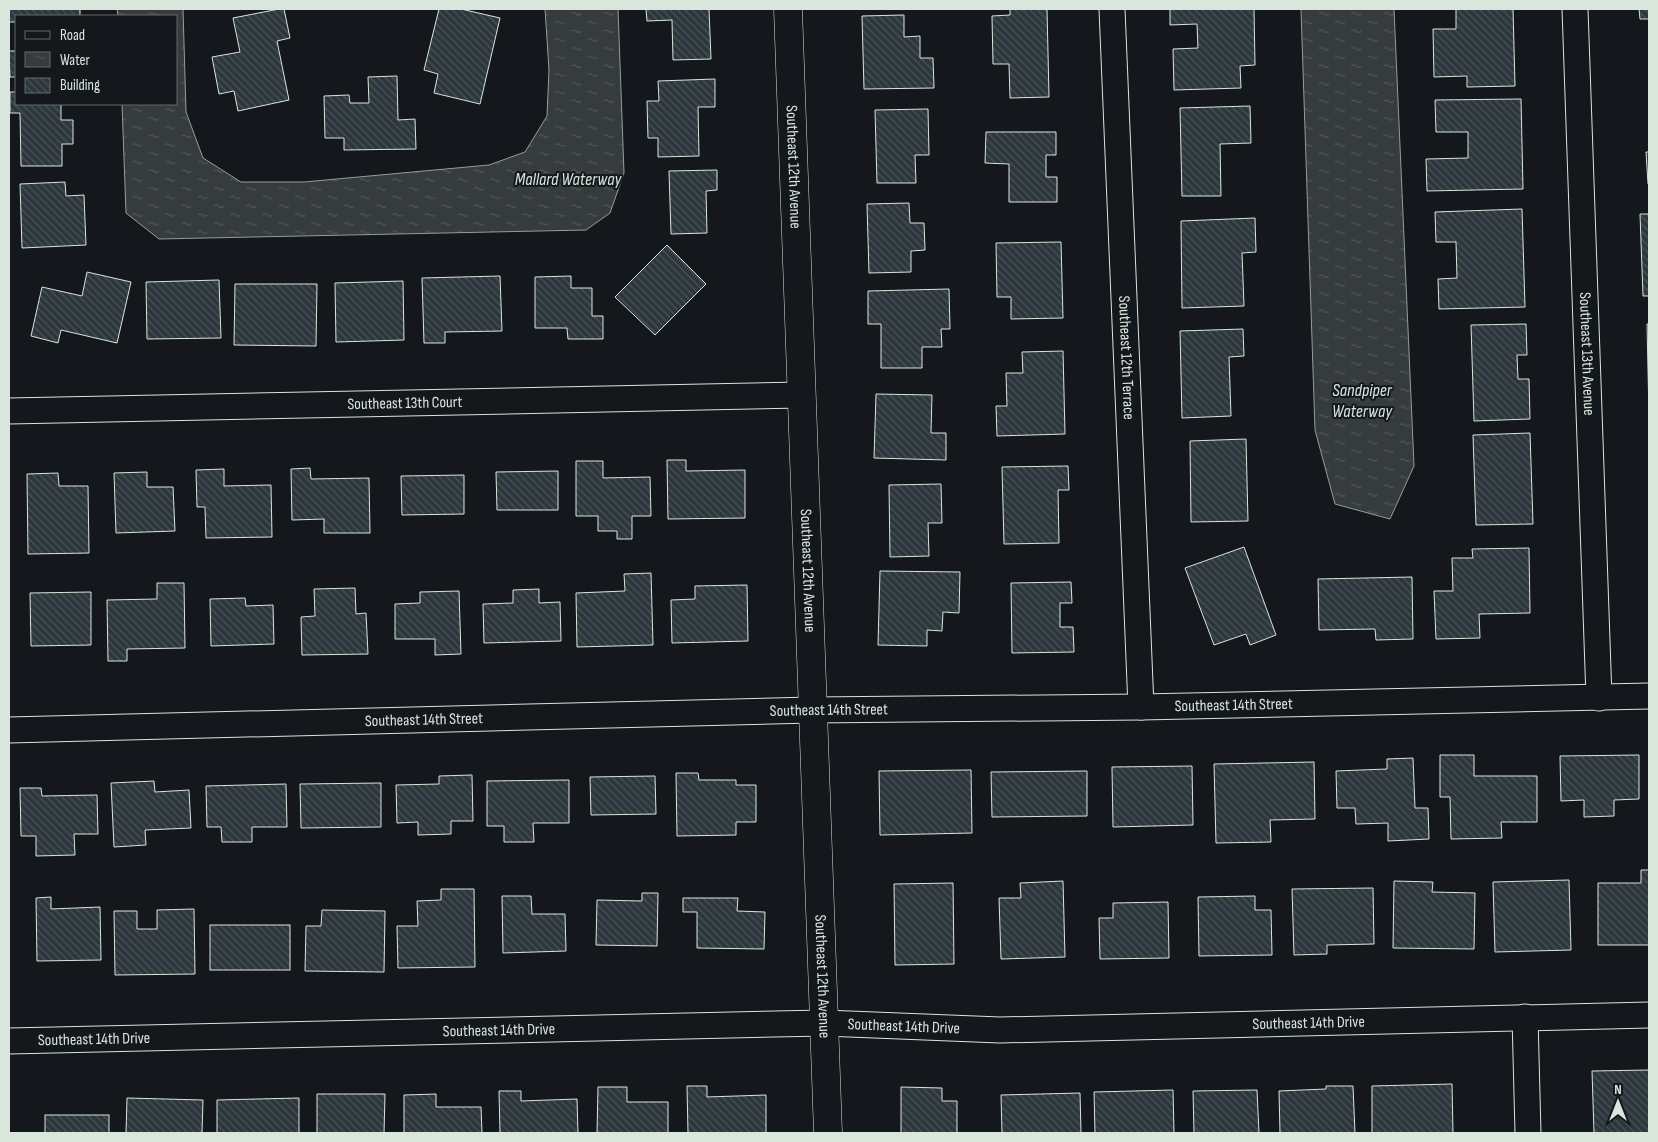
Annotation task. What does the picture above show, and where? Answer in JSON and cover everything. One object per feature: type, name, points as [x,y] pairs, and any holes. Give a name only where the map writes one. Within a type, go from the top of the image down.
[{"type":"street","name":"Southeast 12th Avenue","points":[[788,9],[828,1133]]},
{"type":"street","name":"Southeast 12th Terrace","points":[[1112,9],[1141,707]]},
{"type":"street","name":"Southeast 13th Avenue","points":[[1575,9],[1599,698]]},
{"type":"street","name":"Southeast 13th Court","points":[[9,411],[802,395]]},
{"type":"street","name":"Southeast 14th Street","points":[[9,730],[812,710],[1141,707],[1649,696]]},
{"type":"street","name":"Southeast 14th Drive","points":[[9,1041],[824,1023],[1000,1030],[1649,1015]]},
{"type":"street","points":[[1525,1017],[1528,1133]]},
{"type":"water","name":"Mallard Waterway","points":[[117,9],[183,9],[186,112],[203,158],[241,182],[304,182],[489,165],[525,152],[547,116],[549,70],[545,9],[618,9],[624,173],[610,213],[586,230],[159,239],[126,213],[122,105],[178,105],[178,15],[118,15]]},
{"type":"water","name":"Sandpiper Waterway","points":[[1301,9],[1394,9],[1414,466],[1390,519],[1335,504],[1315,430]]},
{"type":"building","points":[[9,9],[80,9],[80,15],[15,15],[15,22],[9,22]]},
{"type":"building","points":[[284,9],[290,38],[277,41],[289,100],[238,111],[234,91],[219,94],[212,57],[240,52],[233,18]]},
{"type":"building","points":[[439,9],[461,9],[500,18],[480,104],[434,93],[438,74],[424,70]]},
{"type":"building","points":[[646,9],[709,9],[711,59],[673,60],[672,20],[647,21]]},
{"type":"building","points":[[1010,9],[1047,9],[1049,97],[1010,98],[1009,64],[993,64],[992,16],[1010,15]]},
{"type":"building","points":[[1170,9],[1254,9],[1255,65],[1240,66],[1241,88],[1174,90],[1173,49],[1198,48],[1197,24],[1170,25]]},
{"type":"building","points":[[1456,9],[1513,9],[1515,86],[1467,87],[1467,76],[1434,77],[1433,29],[1456,29]]},
{"type":"building","points":[[1639,9],[1649,9],[1649,19],[1640,19]]},
{"type":"building","points":[[904,15],[904,37],[920,36],[920,58],[933,58],[934,88],[864,89],[862,16]]},
{"type":"building","points":[[9,51],[15,51],[15,77],[10,77]]},
{"type":"building","points":[[397,76],[398,120],[415,119],[416,149],[344,150],[344,138],[325,138],[324,96],[349,95],[350,103],[369,103],[368,77]]},
{"type":"building","points":[[715,79],[715,107],[698,107],[699,156],[658,157],[658,138],[648,138],[647,101],[659,101],[658,81]]},
{"type":"building","points":[[10,92],[15,92],[15,105],[61,105],[61,120],[73,120],[73,144],[62,144],[62,166],[21,166],[20,113],[10,113]]},
{"type":"building","points":[[1521,99],[1523,189],[1427,191],[1426,159],[1468,158],[1468,132],[1436,132],[1435,100]]},
{"type":"building","points":[[1250,106],[1251,143],[1220,144],[1221,196],[1182,196],[1180,108]]},
{"type":"building","points":[[928,109],[929,155],[915,155],[916,183],[877,183],[875,110]]},
{"type":"building","points":[[986,132],[1056,132],[1056,155],[1046,155],[1046,177],[1057,177],[1057,202],[1009,202],[1009,164],[985,163]]},
{"type":"building","points":[[1646,152],[1649,152],[1649,184],[1648,184]]},
{"type":"building","points":[[717,170],[717,190],[706,191],[707,233],[671,234],[669,171]]},
{"type":"building","points":[[65,182],[66,196],[84,195],[86,245],[22,248],[20,184]]},
{"type":"building","points":[[909,203],[910,223],[924,223],[925,250],[911,251],[911,272],[869,273],[867,204]]},
{"type":"building","points":[[1522,209],[1525,307],[1439,309],[1438,279],[1457,278],[1456,242],[1436,242],[1435,212]]},
{"type":"building","points":[[1640,214],[1649,214],[1649,296],[1643,296]]},
{"type":"building","points":[[1255,218],[1256,252],[1242,253],[1244,306],[1182,308],[1181,221]]},
{"type":"building","points":[[1061,242],[1063,318],[1011,319],[1011,297],[997,297],[996,243]]},
{"type":"building","points":[[667,245],[706,284],[655,335],[615,297]]},
{"type":"building","points":[[87,272],[131,282],[117,343],[61,330],[58,343],[31,336],[42,287],[82,296]]},
{"type":"building","points":[[500,276],[502,331],[445,332],[445,343],[424,343],[422,278]]},
{"type":"building","points":[[571,276],[571,288],[592,288],[592,316],[603,316],[603,339],[568,339],[567,328],[535,328],[535,277]]},
{"type":"building","points":[[219,280],[221,338],[147,339],[146,282]]},
{"type":"building","points":[[403,281],[404,340],[336,342],[335,283]]},
{"type":"building","points":[[235,284],[317,284],[316,346],[234,345]]},
{"type":"building","points":[[949,289],[950,329],[941,329],[942,347],[922,347],[922,368],[881,368],[881,324],[868,324],[868,291]]},
{"type":"building","points":[[1526,324],[1527,355],[1517,355],[1518,379],[1529,379],[1530,419],[1474,421],[1471,325]]},
{"type":"building","points":[[1647,324],[1649,324],[1649,416]]},
{"type":"building","points":[[1243,329],[1244,356],[1229,357],[1231,416],[1182,418],[1180,331]]},
{"type":"building","points":[[1063,351],[1065,434],[997,436],[996,406],[1007,406],[1006,373],[1023,373],[1022,352]]},
{"type":"building","points":[[876,394],[932,395],[931,433],[946,433],[946,460],[874,458]]},
{"type":"building","points":[[1530,433],[1533,524],[1476,525],[1473,435]]},
{"type":"building","points":[[1246,439],[1248,521],[1191,522],[1190,441]]},
{"type":"building","points":[[667,460],[686,460],[686,471],[745,470],[745,518],[668,519]]},
{"type":"building","points":[[576,461],[603,461],[603,478],[650,477],[651,516],[632,516],[632,539],[617,539],[617,531],[598,531],[598,516],[576,516]]},
{"type":"building","points":[[1068,466],[1069,490],[1058,490],[1059,543],[1004,544],[1002,467]]},
{"type":"building","points":[[310,468],[311,479],[369,478],[370,533],[324,533],[324,519],[292,520],[291,469]]},
{"type":"building","points":[[224,469],[224,486],[271,485],[272,537],[206,538],[205,507],[197,507],[196,470]]},
{"type":"building","points":[[558,471],[558,510],[497,510],[496,472]]},
{"type":"building","points":[[147,472],[147,487],[173,487],[175,531],[116,533],[114,473]]},
{"type":"building","points":[[58,473],[59,486],[88,486],[89,553],[28,554],[27,474]]},
{"type":"building","points":[[464,475],[464,514],[402,515],[401,476]]},
{"type":"building","points":[[941,484],[942,523],[928,523],[929,556],[890,557],[889,485]]},
{"type":"building","points":[[1244,547],[1276,635],[1250,645],[1246,634],[1214,645],[1185,568]]},
{"type":"building","points":[[1529,548],[1530,613],[1479,614],[1480,638],[1436,639],[1434,591],[1453,591],[1452,558],[1473,558],[1472,549]]},
{"type":"building","points":[[880,571],[960,572],[959,613],[943,612],[942,631],[927,630],[927,646],[878,645]]},
{"type":"building","points":[[651,573],[653,645],[577,647],[576,593],[625,591],[624,574]]},
{"type":"building","points":[[1412,577],[1413,639],[1376,640],[1375,629],[1319,630],[1318,579]]},
{"type":"building","points":[[1071,582],[1072,603],[1060,603],[1060,627],[1073,627],[1074,652],[1012,653],[1011,583]]},
{"type":"building","points":[[157,583],[184,583],[185,648],[127,649],[127,661],[108,661],[107,600],[157,599]]},
{"type":"building","points":[[747,585],[748,641],[672,643],[671,600],[695,599],[695,586]]},
{"type":"building","points":[[355,588],[356,614],[366,613],[368,654],[302,655],[301,617],[315,616],[314,589]]},
{"type":"building","points":[[539,589],[539,603],[560,602],[561,641],[484,643],[483,604],[513,603],[513,590]]},
{"type":"building","points":[[459,591],[461,654],[435,655],[435,639],[395,639],[395,604],[420,603],[420,592]]},
{"type":"building","points":[[91,592],[91,645],[31,646],[30,593]]},
{"type":"building","points":[[245,598],[246,606],[273,605],[274,644],[211,646],[210,599]]},
{"type":"building","points":[[1440,755],[1474,755],[1474,776],[1537,776],[1537,822],[1501,822],[1502,838],[1451,839],[1450,797],[1440,797]]},
{"type":"building","points":[[1639,755],[1639,799],[1614,800],[1614,816],[1584,817],[1584,800],[1561,801],[1560,756]]},
{"type":"building","points":[[1413,758],[1415,808],[1428,808],[1429,839],[1388,841],[1388,823],[1356,824],[1355,808],[1337,808],[1336,771],[1387,769],[1387,759]]},
{"type":"building","points":[[1314,762],[1315,819],[1270,820],[1271,842],[1216,843],[1214,764]]},
{"type":"building","points":[[1192,766],[1193,825],[1113,827],[1112,767]]},
{"type":"building","points":[[971,770],[972,833],[880,835],[879,771]]},
{"type":"building","points":[[1087,771],[1087,816],[992,817],[991,772]]},
{"type":"building","points":[[676,773],[698,773],[699,780],[736,780],[736,785],[756,785],[756,822],[736,822],[736,835],[677,836]]},
{"type":"building","points":[[472,775],[473,821],[451,821],[451,834],[418,835],[418,822],[397,823],[396,785],[439,784],[439,776]]},
{"type":"building","points":[[655,776],[656,814],[591,815],[590,777]]},
{"type":"building","points":[[569,780],[569,823],[533,823],[534,842],[504,842],[504,826],[487,826],[487,781]]},
{"type":"building","points":[[154,781],[155,792],[189,790],[191,828],[145,830],[146,845],[114,847],[111,783]]},
{"type":"building","points":[[381,783],[381,827],[301,828],[300,784]]},
{"type":"building","points":[[286,784],[287,827],[252,827],[252,842],[222,842],[221,827],[207,827],[206,786]]},
{"type":"building","points":[[20,788],[41,788],[42,796],[97,795],[98,834],[74,834],[75,855],[36,856],[36,836],[21,836]]},
{"type":"building","points":[[1641,870],[1649,870],[1649,945],[1598,945],[1598,883],[1641,883]]},
{"type":"building","points":[[1569,880],[1571,950],[1495,952],[1493,882]]},
{"type":"building","points":[[1063,881],[1065,957],[1001,959],[999,898],[1021,898],[1020,883]]},
{"type":"building","points":[[1394,881],[1433,882],[1432,892],[1475,893],[1474,949],[1393,948]]},
{"type":"building","points":[[953,883],[954,964],[895,965],[894,884]]},
{"type":"building","points":[[1373,888],[1374,944],[1327,945],[1327,954],[1294,955],[1292,889]]},
{"type":"building","points":[[441,889],[474,889],[475,967],[398,968],[397,926],[418,926],[417,901],[441,900]]},
{"type":"building","points":[[642,893],[658,893],[657,946],[596,945],[597,900],[642,901]]},
{"type":"building","points":[[502,896],[531,896],[532,914],[565,914],[566,951],[503,953]]},
{"type":"building","points":[[1255,896],[1255,910],[1271,910],[1272,955],[1199,956],[1198,897]]},
{"type":"building","points":[[51,897],[51,909],[100,907],[101,960],[37,961],[36,898]]},
{"type":"building","points":[[683,898],[738,898],[737,911],[765,912],[764,949],[697,948],[697,912],[683,912]]},
{"type":"building","points":[[1168,902],[1169,958],[1100,959],[1099,918],[1113,918],[1113,903]]},
{"type":"building","points":[[194,909],[195,974],[115,975],[114,911],[137,911],[137,929],[157,929],[157,910]]},
{"type":"building","points":[[322,910],[385,911],[384,972],[305,971],[306,926],[321,926]]},
{"type":"building","points":[[210,925],[290,925],[290,970],[210,970]]},
{"type":"building","points":[[1649,1070],[1649,1133],[1594,1133],[1592,1071]]},
{"type":"building","points":[[1452,1084],[1453,1133],[1372,1133],[1372,1086]]},
{"type":"building","points":[[687,1086],[707,1086],[707,1097],[766,1095],[766,1133],[688,1133]]},
{"type":"building","points":[[1326,1086],[1353,1086],[1355,1133],[1280,1133],[1279,1091],[1326,1089]]},
{"type":"building","points":[[598,1087],[627,1087],[627,1102],[668,1102],[668,1133],[597,1133]]},
{"type":"building","points":[[901,1087],[942,1088],[942,1101],[957,1101],[957,1133],[901,1133]]},
{"type":"building","points":[[1173,1090],[1174,1133],[1095,1133],[1094,1092]]},
{"type":"building","points":[[1257,1090],[1259,1133],[1194,1133],[1193,1091]]},
{"type":"building","points":[[499,1091],[521,1091],[521,1101],[577,1099],[578,1133],[500,1133]]},
{"type":"building","points":[[1080,1093],[1081,1133],[1002,1133],[1001,1095]]},
{"type":"building","points":[[317,1094],[385,1094],[384,1133],[317,1133]]},
{"type":"building","points":[[436,1094],[436,1107],[481,1107],[482,1133],[404,1133],[404,1095]]},
{"type":"building","points":[[127,1098],[203,1100],[202,1133],[126,1133]]},
{"type":"building","points":[[299,1098],[299,1133],[217,1133],[217,1100]]},
{"type":"building","points":[[45,1115],[109,1115],[109,1133],[45,1133]]}]
